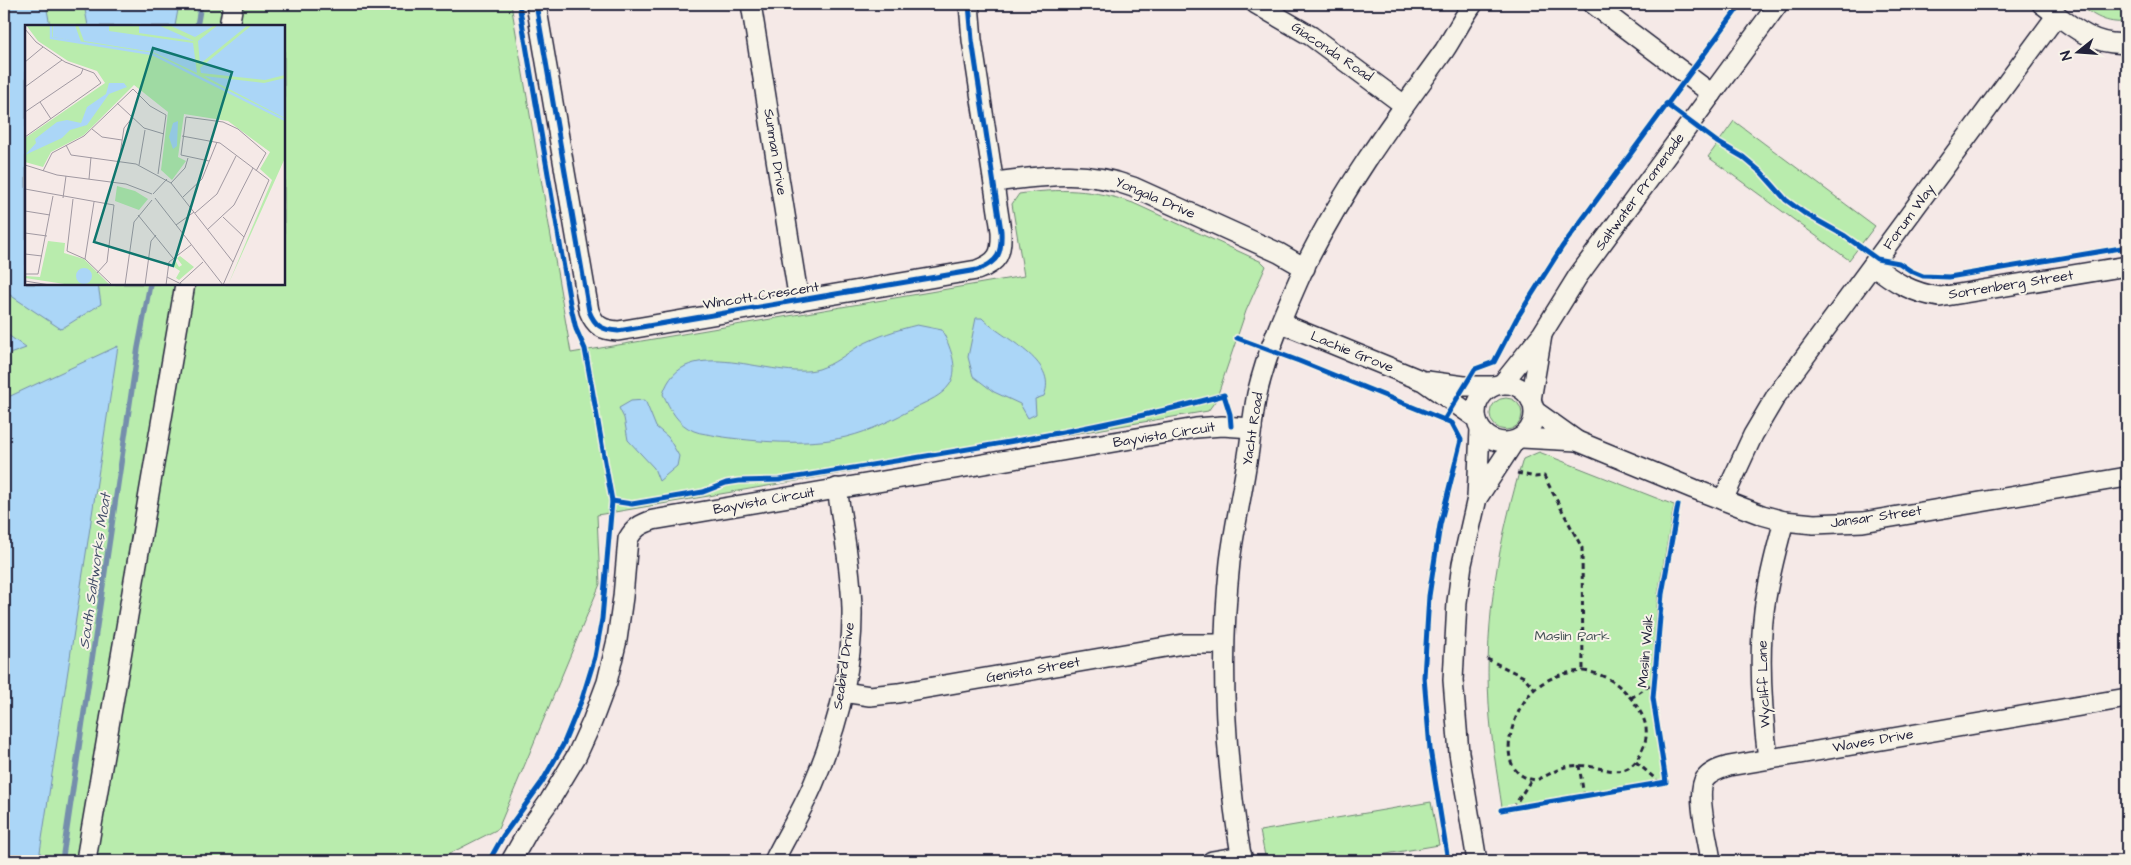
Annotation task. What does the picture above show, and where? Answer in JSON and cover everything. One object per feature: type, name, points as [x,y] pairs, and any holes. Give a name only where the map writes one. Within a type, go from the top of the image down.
[{"type":"street","points":[[229,25],[233,4]]},
{"type":"street","name":"Wincott Crescent","points":[[536,4],[589,312],[593,321],[599,327],[608,331],[618,331],[977,270],[988,266],[996,259],[1002,246],[972,40],[969,4]]},
{"type":"street","name":"Sunman Drive","points":[[751,4],[799,301]]},
{"type":"street","name":"Giaconda Road","points":[[1256,4],[1311,36],[1404,105]]},
{"type":"street","name":"Yacht Road","points":[[1242,859],[1226,742],[1224,644],[1230,563],[1262,376],[1281,323],[1305,268],[1353,181],[1448,44],[1473,4]]},
{"type":"street","name":"Yacht Road","points":[[1448,44],[1470,25],[1486,4]]},
{"type":"street","points":[[1593,4],[1712,94]]},
{"type":"street","name":"Saltwater Promenade","points":[[1498,385],[1542,334],[1578,276],[1778,4]]},
{"type":"street","points":[[2049,9],[2084,35],[2106,44],[2127,43]]},
{"type":"street","name":"Forum Way","points":[[1723,500],[1753,435],[1776,396],[1873,265],[2049,9]]},
{"type":"street","name":"Yongala Drive","points":[[994,182],[1053,174],[1109,178],[1279,253],[1305,268]]},
{"type":"street","name":"Sorrenberg Street","points":[[1873,265],[1903,287],[1940,297],[2127,266]]},
{"type":"street","points":[[88,861],[89,844],[185,285]]},
{"type":"street","name":"Lachie Grove","points":[[1281,323],[1423,381],[1464,386],[1498,385]]},
{"type":"street","name":"Saltwater Promenade","points":[[1533,406],[1542,334]]},
{"type":"street","name":"Lachie Grove","points":[[1423,381],[1478,424]]},
{"type":"street","points":[[1477,498],[1518,440],[1529,431],[1533,422],[1533,406],[1519,387],[1498,385],[1485,392],[1479,399],[1477,498],[1460,574],[1455,626],[1453,680],[1459,753],[1477,861]]},
{"type":"street","name":"Jansar Street","points":[[1533,406],[1577,441],[1723,500],[1784,521],[1814,524],[1862,522],[2127,477]]},
{"type":"street","points":[[1478,424],[1487,437],[1495,441],[1504,443],[1518,440]]},
{"type":"street","name":"Bayvista Circuit","points":[[511,861],[528,831],[550,800],[592,722],[607,682],[618,631],[628,539],[632,531],[640,525],[653,520],[1196,428],[1222,426],[1252,428]]},
{"type":"street","name":"Jansar Street","points":[[1518,440],[1577,441]]},
{"type":"street","name":"Seabird Drive","points":[[774,861],[818,774],[827,751],[843,692],[852,611],[849,569],[837,488]]},
{"type":"street","name":"Wycliff Lane","points":[[1768,760],[1760,663],[1764,611],[1770,572],[1784,521]]},
{"type":"street","name":"Genista Street","points":[[843,692],[870,696],[898,693],[1183,644],[1224,644]]},
{"type":"street","name":"Waves Drive","points":[[1712,861],[1701,798],[1703,782],[1706,777],[1717,770],[2127,698]]},
{"type":"street","points":[[1212,861],[1242,859]]},
{"type":"path","points":[[1517,472],[1535,477],[1544,476],[1582,548],[1583,670]]},
{"type":"path","points":[[1487,659],[1524,676],[1535,689]]},
{"type":"path","points":[[1583,670],[1594,672],[1613,681],[1631,698],[1644,718],[1646,727],[1645,744],[1636,762],[1620,771],[1579,765],[1561,769],[1536,780],[1530,780],[1522,776],[1511,762],[1509,741],[1521,708],[1535,689],[1549,679],[1583,670]]},
{"type":"path","points":[[1631,698],[1654,682]]},
{"type":"path","points":[[1636,762],[1663,783]]},
{"type":"path","points":[[1579,765],[1584,796]]},
{"type":"path","points":[[1510,809],[1530,780]]},
{"type":"path","points":[[1650,785],[1663,783]]},
{"type":"path","points":[[1576,798],[1594,795]]},
{"type":"path","points":[[1510,809],[1522,807]]},
{"type":"green space","points":[[4,4],[511,4],[571,353],[1024,276],[1012,204],[1019,194],[1034,192],[1076,191],[1119,198],[1262,262],[1266,266],[1246,311],[1216,400],[1208,411],[597,515],[600,584],[498,829],[443,857],[451,861],[4,861]]},
{"type":"green space","points":[[2078,4],[2127,4],[2127,22],[2106,20]]},
{"type":"green space","points":[[1734,121],[1875,226],[1849,260],[1708,157]]},
{"type":"green space","points":[[1506,398],[1518,402],[1522,414],[1518,426],[1506,430],[1494,426],[1490,414],[1494,402]]},
{"type":"green space","name":"Maslin Park","points":[[1539,452],[1674,505],[1658,594],[1650,697],[1664,779],[1502,807],[1489,704],[1488,673],[1491,611],[1500,550],[1523,459]]},
{"type":"green space","points":[[1431,802],[1439,845],[1345,861],[1266,861],[1260,831]]},
{"type":"water","points":[[4,4],[46,4],[50,25],[25,25],[25,285],[98,285],[101,304],[61,329],[4,291]]},
{"type":"water","points":[[84,4],[179,4],[175,25],[88,25]]},
{"type":"water","points":[[976,318],[982,318],[1026,351],[1043,372],[1046,383],[1044,396],[1035,399],[1036,414],[1028,418],[1020,404],[994,392],[973,376],[968,357]]},
{"type":"water","points":[[917,325],[942,330],[954,364],[953,378],[950,384],[943,392],[930,400],[882,424],[846,437],[831,440],[782,442],[700,433],[688,428],[679,421],[663,394],[674,375],[689,364],[709,361],[732,362],[800,371],[819,369],[835,362],[873,339]]},
{"type":"water","points":[[4,332],[26,348],[4,356]]},
{"type":"water","points":[[118,346],[40,852],[42,861],[4,861],[4,399]]},
{"type":"water","points":[[645,400],[656,427],[668,437],[679,456],[677,466],[659,481],[654,468],[628,440],[624,418],[619,408],[631,401]]},
{"type":"waterway","name":"South Saltworks Moat","points":[[197,25],[201,4]]},
{"type":"waterway","name":"South Saltworks Moat","points":[[64,861],[63,855],[138,348],[150,285]]},
{"type":"cycle path","points":[[489,861],[503,836],[542,782],[563,745],[582,699],[595,657],[602,619],[612,501],[585,349],[576,329],[570,303],[519,4]]},
{"type":"cycle path","points":[[536,4],[589,311],[597,324],[608,330],[618,331],[977,270],[995,260],[1000,251],[1001,231],[972,40],[969,4]]},
{"type":"cycle path","points":[[1444,420],[1475,369],[1494,362],[1517,318],[1562,247],[1741,4]]},
{"type":"cycle path","points":[[1666,104],[1717,142],[1743,157],[1762,173],[1786,200],[1804,213],[1845,236],[1877,259],[1899,263],[1923,276],[1949,277],[2127,247]]},
{"type":"cycle path","points":[[1237,338],[1452,423],[1461,440],[1440,525],[1429,596],[1424,677],[1430,749],[1448,861]]},
{"type":"cycle path","points":[[612,501],[632,504],[703,492],[726,483],[779,480],[1003,443],[1114,422],[1224,395],[1230,414],[1231,426]]},
{"type":"cycle path","name":"Maslin Walk","points":[[1501,810],[1666,782],[1653,698],[1662,594],[1678,505]]}]
